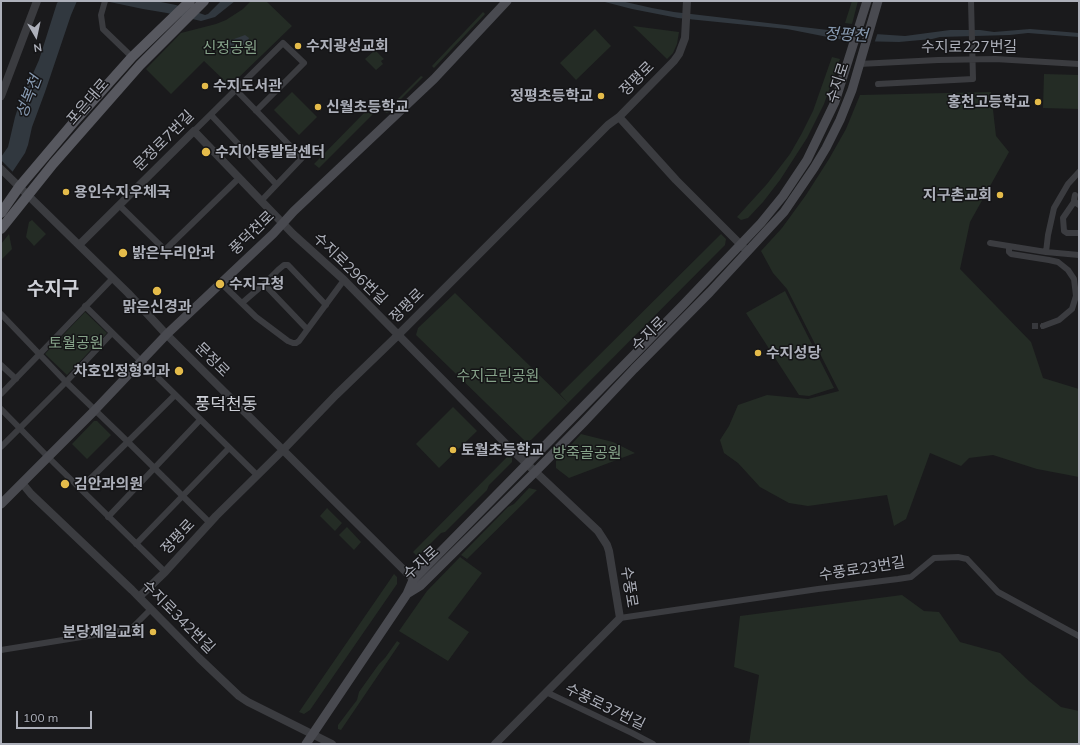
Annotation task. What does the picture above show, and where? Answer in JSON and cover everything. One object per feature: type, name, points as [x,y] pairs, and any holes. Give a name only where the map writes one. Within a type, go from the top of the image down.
[{"type":"main road","name":"풍덕천로","points":[[1,504],[95,410],[167,334],[434,78],[507,1]]},
{"type":"main road","name":"수지로","points":[[306,744],[407,594],[413,580],[662,327],[761,223],[783,196],[807,160],[835,102],[867,1]]},
{"type":"main road","name":"수지로","points":[[407,594],[420,586],[536,472],[634,368],[710,292],[784,212],[826,148],[846,105],[878,1]]},
{"type":"main road","name":"포은대로","points":[[1,213],[16,183],[74,122],[132,57],[166,24],[195,3]]},
{"type":"main road","name":"포은대로","points":[[1,228],[53,164],[140,65],[177,28],[195,3]]},
{"type":"street","points":[[1,96],[37,1]]},
{"type":"street","points":[[878,84],[974,79],[972,59],[971,1]]},
{"type":"street","points":[[104,4],[101,15],[103,29],[132,57]]},
{"type":"street","name":"정평로","points":[[139,597],[336,395],[608,126],[619,117],[677,57],[686,31],[687,4]]},
{"type":"street","name":"문정로7번길","points":[[79,245],[283,43],[304,63],[256,111]]},
{"type":"street","name":"수지로227번길","points":[[860,60],[972,59],[1079,64]]},
{"type":"street","points":[[236,90],[302,158],[261,201]]},
{"type":"street","points":[[211,115],[276,184]]},
{"type":"street","points":[[619,117],[676,180],[747,252]]},
{"type":"street","name":"수지로296번길","points":[[194,131],[282,224],[344,280],[508,446],[527,463]]},
{"type":"street","name":"문정로","points":[[1,169],[420,586]]},
{"type":"street","points":[[1046,252],[1048,234],[1054,208],[1066,186],[1079,172]]},
{"type":"street","points":[[119,205],[165,250],[240,178]]},
{"type":"street","points":[[1066,186],[1077,194],[1074,198],[1077,203],[1063,218],[1064,231],[1067,233],[1079,233]]},
{"type":"street","points":[[990,243],[1046,252],[1079,255]]},
{"type":"street","points":[[1010,246],[1009,252],[1011,254],[1058,262],[1068,270],[1074,279],[1076,296],[1072,309],[1059,320],[1043,326]]},
{"type":"street","points":[[242,303],[278,270],[288,265],[326,305]]},
{"type":"street","points":[[1,394],[112,278]]},
{"type":"street","points":[[221,283],[256,317],[293,343],[299,341],[344,280]]},
{"type":"street","points":[[264,284],[307,329]]},
{"type":"street","points":[[86,306],[257,475]]},
{"type":"street","points":[[1,314],[66,382],[210,523]]},
{"type":"street","points":[[1,447],[66,382],[112,333]]},
{"type":"street","points":[[1,365],[16,379]]},
{"type":"street","points":[[80,489],[175,395]]},
{"type":"street","points":[[1,408],[19,428],[165,572]]},
{"type":"street","points":[[108,516],[200,420]]},
{"type":"street","points":[[136,544],[229,448]]},
{"type":"street","name":"수풍로","points":[[495,744],[620,618],[611,560],[607,545],[591,524],[527,463]]},
{"type":"street","name":"수지로342번길","points":[[22,483],[31,494],[139,597],[239,696],[248,702],[332,744]]},
{"type":"street","name":"수풍로23번길","points":[[620,618],[911,577],[934,558],[958,557],[966,559],[998,592],[1079,636]]},
{"type":"street","points":[[1,650],[132,628],[150,609]]},
{"type":"street","name":"수풍로37번길","points":[[546,692],[632,732],[653,744]]},
{"type":"green space","name":"신정공원","points":[[251,1],[266,1],[292,26],[233,83],[229,85],[204,61],[171,94],[146,69],[181,33],[226,20],[243,9]]},
{"type":"green space","points":[[852,1],[858,1],[852,24],[845,23]]},
{"type":"green space","points":[[483,12],[485,14],[434,68],[432,66]]},
{"type":"green space","points":[[633,26],[679,32],[677,44],[673,53],[667,59]]},
{"type":"green space","points":[[595,29],[611,46],[576,80],[560,63]]},
{"type":"green space","points":[[375,50],[384,59],[381,61],[383,64],[376,70],[365,59]]},
{"type":"green space","points":[[832,57],[840,59],[824,104],[807,138],[780,180],[763,202],[748,218],[741,220],[737,217],[767,184],[790,154],[802,133],[813,111]]},
{"type":"green space","points":[[1044,74],[1079,75],[1079,109],[1043,108]]},
{"type":"green space","points":[[421,76],[423,77],[387,113],[385,112]]},
{"type":"green space","points":[[292,92],[317,117],[299,135],[274,110]]},
{"type":"green space","points":[[991,92],[996,136],[1009,152],[970,222],[960,269],[1031,342],[1043,378],[1079,389],[1079,477],[1037,469],[993,455],[969,458],[961,466],[930,453],[906,519],[894,526],[887,495],[808,506],[789,503],[760,487],[738,463],[724,453],[720,440],[729,426],[738,405],[767,395],[808,399],[839,391],[787,289],[773,273],[761,251],[782,228],[806,195],[829,159],[846,129],[860,95]]},
{"type":"green space","points":[[364,113],[373,114],[319,168],[314,164]]},
{"type":"green space","points":[[32,220],[46,234],[34,246],[26,237],[29,222]]},
{"type":"green space","points":[[9,234],[12,249],[1,260],[1,244]]},
{"type":"green space","points":[[721,234],[726,239],[725,245],[568,403],[560,394]]},
{"type":"green space","points":[[785,291],[834,388],[809,396],[799,395],[746,313]]},
{"type":"green space","name":"수지근린공원","points":[[455,293],[568,403],[531,440],[525,441],[416,335],[418,328]]},
{"type":"green space","name":"토월공원","points":[[85,312],[107,333],[67,375],[45,354]]},
{"type":"green space","points":[[453,407],[477,431],[439,468],[416,444]]},
{"type":"green space","points":[[94,421],[97,421],[111,435],[87,459],[72,444]]},
{"type":"green space","name":"방죽골공원","points":[[581,434],[613,442],[635,453],[569,478],[556,468],[556,461]]},
{"type":"green space","points":[[509,455],[512,458],[512,462],[489,485],[487,490],[445,532],[441,533],[420,554],[416,555],[413,552]]},
{"type":"green space","points":[[529,488],[537,490],[467,559],[461,555],[508,507],[514,504]]},
{"type":"green space","points":[[327,508],[342,523],[335,531],[320,516]]},
{"type":"green space","points":[[347,527],[361,542],[354,550],[339,535]]},
{"type":"green space","points":[[460,557],[482,573],[448,618],[469,632],[448,661],[399,631],[427,591]]},
{"type":"green space","points":[[394,574],[397,577],[397,584],[310,710],[304,714],[299,712]]},
{"type":"green space","points":[[902,595],[924,611],[939,612],[960,642],[1000,653],[1029,681],[1061,707],[1079,711],[1079,744],[749,744],[759,675],[734,667],[740,616]]},
{"type":"green space","points":[[397,641],[400,643],[341,730],[338,729],[338,725],[357,700],[359,692]]},
{"type":"water","name":"성복천","points":[[59,1],[77,1],[32,127],[25,153],[1,189],[1,157],[8,147],[19,105],[39,60],[57,3]]},
{"type":"water","points":[[105,1],[161,2],[176,5],[205,15],[208,14],[221,1],[235,1],[215,17],[201,21]]},
{"type":"water","name":"정평천","points":[[601,1],[621,1],[674,12],[845,32],[905,36],[950,30],[980,30],[994,32],[1030,29],[1079,33],[1079,37],[1028,33],[940,37],[899,42],[855,41],[787,29],[678,18]]},
{"type":"water","points":[[245,35],[249,38],[246,44],[238,47],[230,54],[221,47],[221,45],[226,42]]},
{"type":"pier","points":[[847,30],[878,32],[874,44],[855,43],[844,42]]},
{"type":"pier","points":[[1,160],[14,173],[1,191]]},
{"type":"tunnel","points":[[1032,326],[1043,326]]},
{"type":"place","name":"수지광성교회","points":[[298,46]]},
{"type":"place","name":"수지도서관","points":[[205,86]]},
{"type":"place","name":"정평초등학교","points":[[601,96]]},
{"type":"place","name":"홍천고등학교","points":[[1038,102]]},
{"type":"place","name":"신월초등학교","points":[[318,107]]},
{"type":"place","name":"수지아동발달센터","points":[[206,152]]},
{"type":"place","name":"용인수지우체국","points":[[66,192]]},
{"type":"place","name":"지구촌교회","points":[[1000,195]]},
{"type":"place","name":"밝은누리안과","points":[[123,253]]},
{"type":"place","name":"수지구청","points":[[220,284]]},
{"type":"place","name":"맑은신경과","points":[[157,291]]},
{"type":"place","name":"수지성당","points":[[758,353]]},
{"type":"place","name":"차호인정형외과","points":[[179,371]]},
{"type":"place","name":"토월초등학교","points":[[453,450]]},
{"type":"place","name":"김안과의원","points":[[65,484]]},
{"type":"place","name":"분당제일교회","points":[[153,632]]},
{"type":"district","name":"수지구","points":[[53,289]]},
{"type":"district","name":"풍덕천동","points":[[226,405]]}]
